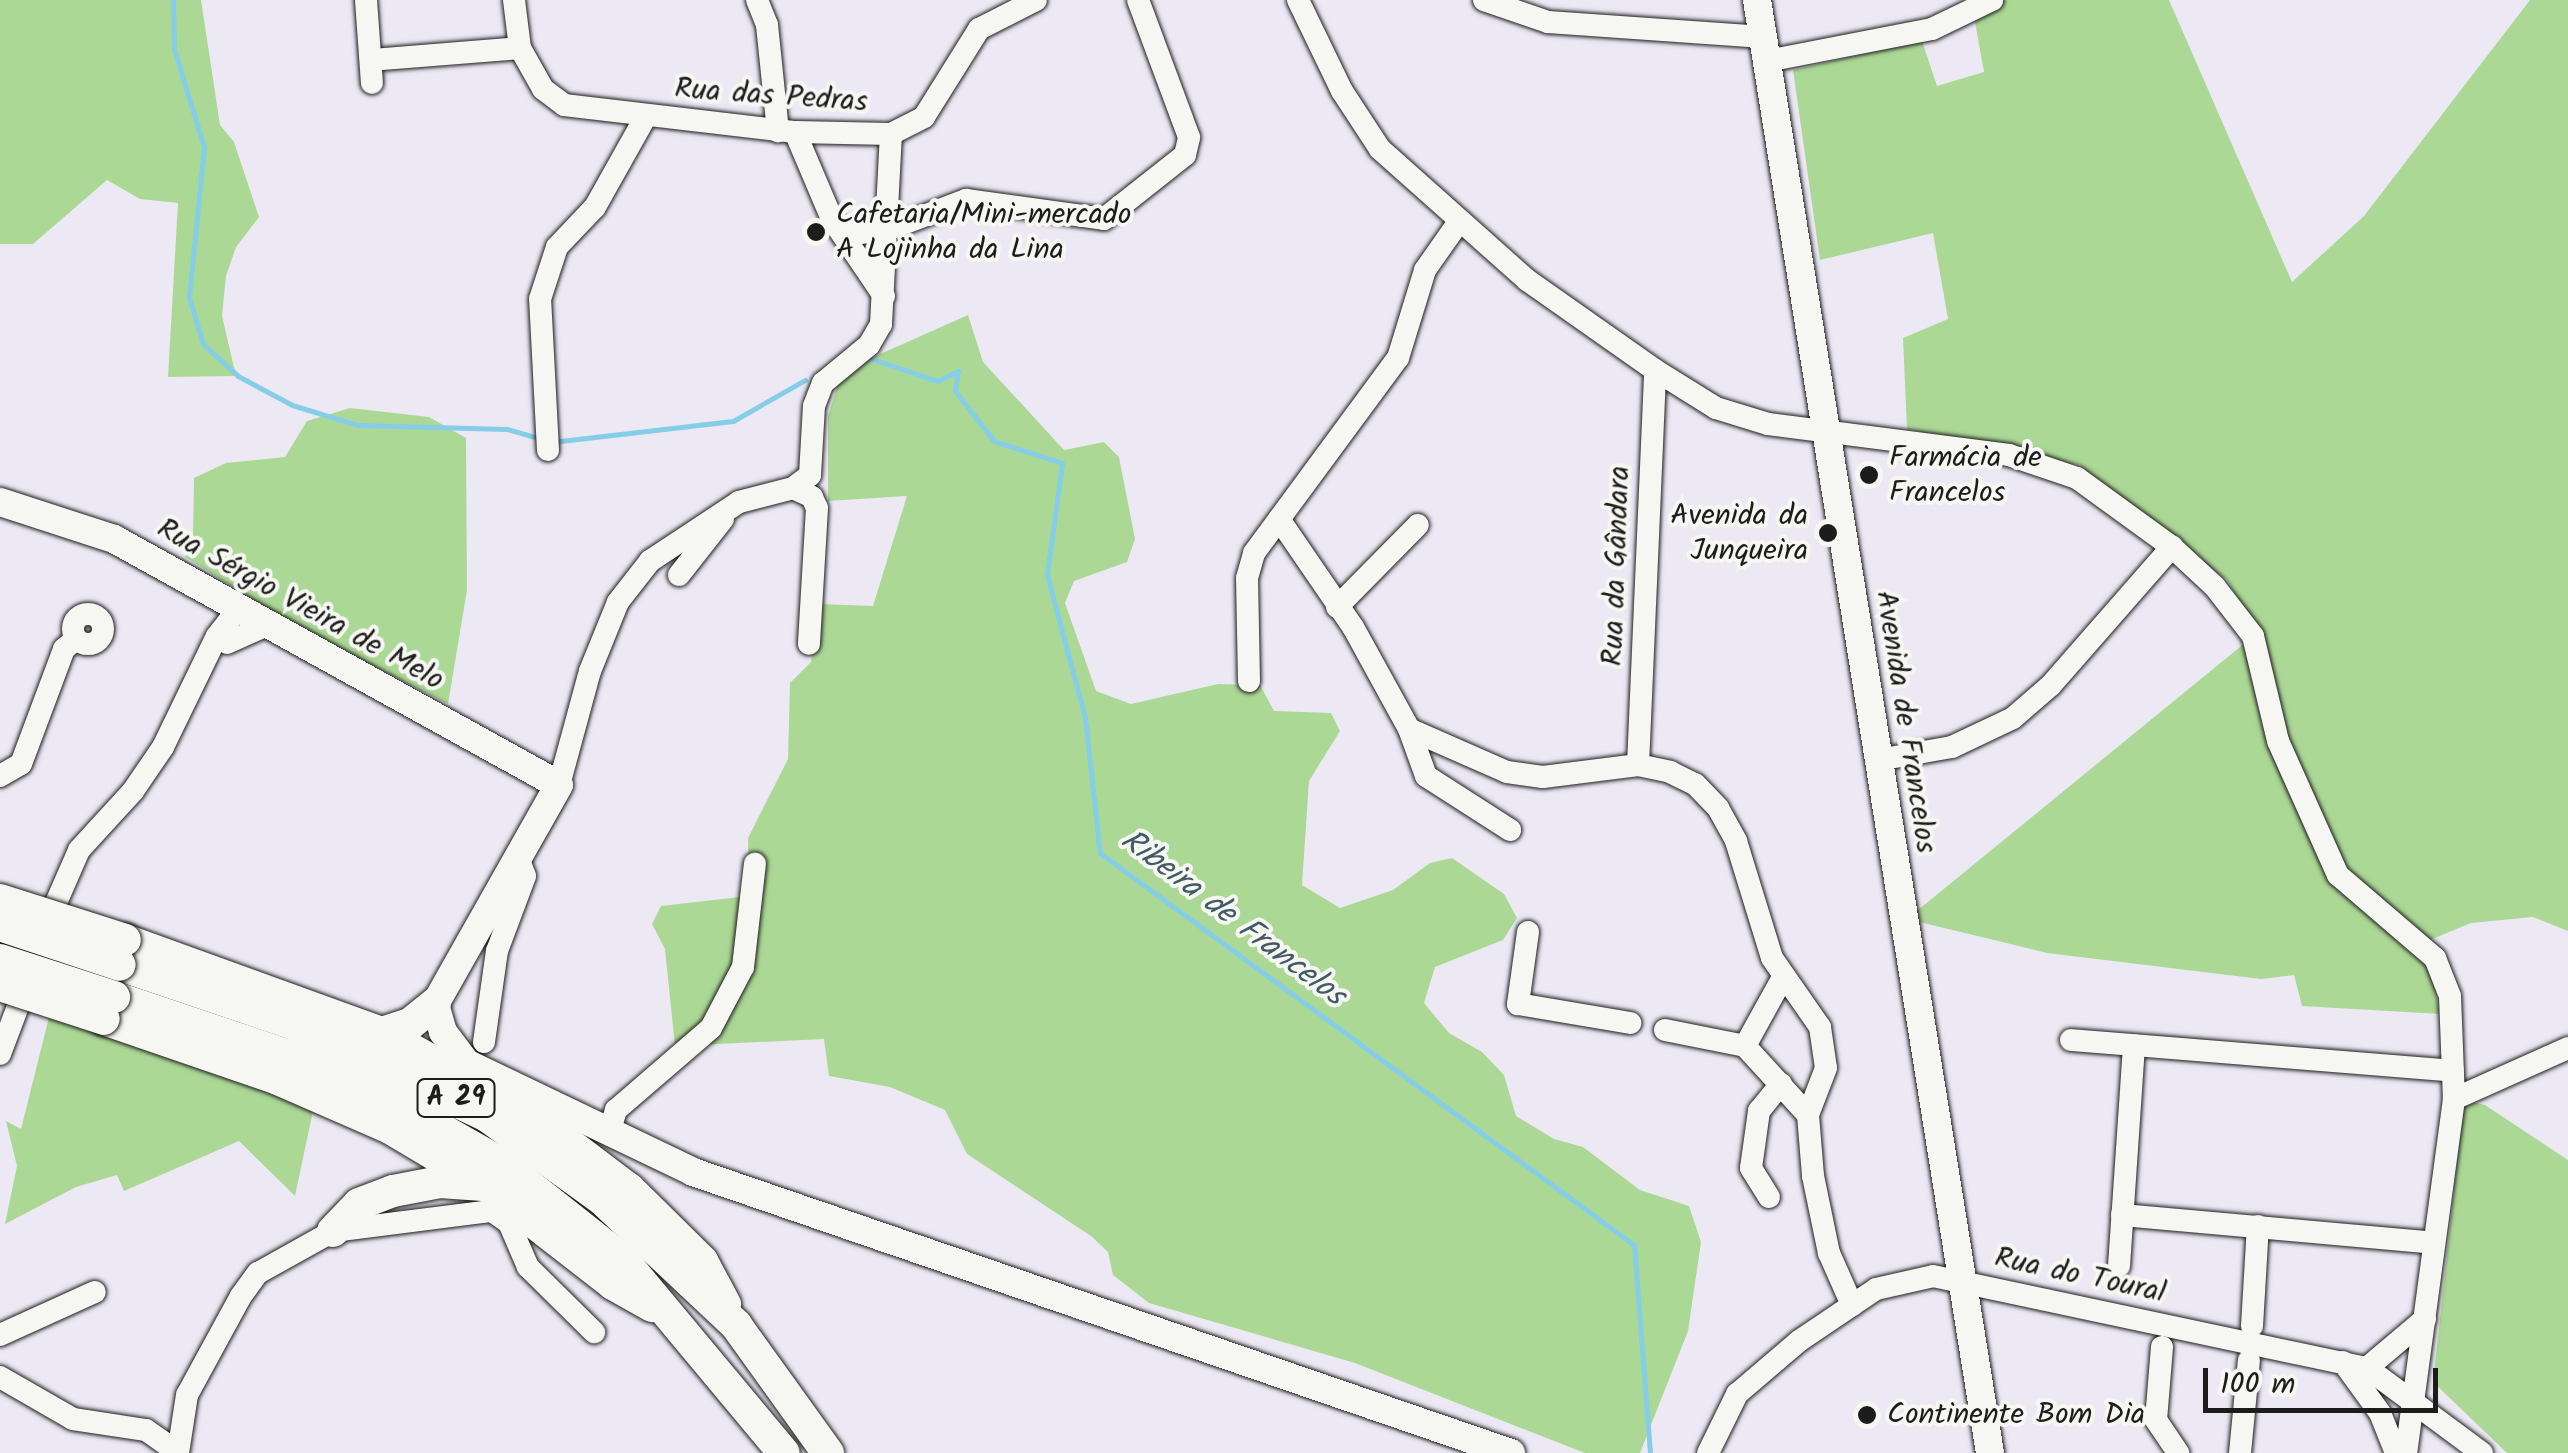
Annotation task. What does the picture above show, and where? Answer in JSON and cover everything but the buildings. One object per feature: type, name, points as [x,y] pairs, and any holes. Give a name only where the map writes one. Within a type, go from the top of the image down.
[{"type":"highway","name":"A 29","points":[[0,900],[116,980],[486,1185],[613,1284],[678,1321]]},
{"type":"highway","name":"A 29","points":[[0,926],[453,1133],[608,1248],[678,1321],[784,1453]]},
{"type":"highway","name":"A 29","points":[[0,960],[382,1032],[535,1118],[629,1189],[702,1261],[736,1326],[828,1453]]},
{"type":"highway","name":"A 29","points":[[0,985],[116,980],[294,1024],[448,1093],[603,1200],[736,1326]]},
{"type":"highway","points":[[382,1032],[410,1024],[435,1004]]},
{"type":"highway","points":[[333,1231],[359,1204],[394,1190],[440,1182],[486,1185]]},
{"type":"main road","name":"Avenida de Francelos","points":[[1757,0],[1990,1453]]},
{"type":"main road","name":"Rua Sérgio Vieira de Melo","points":[[0,502],[114,539],[559,785]]},
{"type":"main road","points":[[482,1054],[455,1054],[435,1004],[559,785]]},
{"type":"main road","points":[[453,975],[454,1021],[482,1054],[609,1134],[693,1172],[1511,1453]]},
{"type":"street","points":[[366,0],[371,72],[520,48]]},
{"type":"street","name":"Rua das Pedras","points":[[514,0],[520,48],[544,90],[564,105],[786,131],[891,134],[924,117],[979,29],[1036,0]]},
{"type":"street","points":[[757,0],[767,25],[786,131],[843,235],[884,296]]},
{"type":"street","points":[[843,235],[887,230],[966,200],[1104,219],[1185,154],[1189,137],[1138,0]]},
{"type":"street","points":[[1298,0],[1342,92],[1380,149],[1458,223],[1655,370],[1716,408],[1827,436],[2008,455],[2077,478],[2172,547],[2215,587],[2253,636],[2278,741],[2338,875],[2435,958],[2450,996],[2454,1099],[2408,1453]]},
{"type":"street","points":[[1484,0],[1548,22],[1765,49],[1932,30],[1992,0]]},
{"type":"street","points":[[548,443],[540,299],[557,247],[595,207],[646,116]]},
{"type":"street","points":[[559,785],[590,671],[618,602],[650,560],[739,502],[793,488],[810,475],[814,406],[824,383],[869,345],[881,324],[891,134]]},
{"type":"street","points":[[1248,681],[1247,578],[1254,552],[1398,358],[1425,270],[1458,223]]},
{"type":"street","name":"Rua da Gândara","points":[[1638,765],[1655,370]]},
{"type":"street","points":[[793,488],[812,497],[817,508],[809,644]]},
{"type":"street","points":[[679,575],[739,502]]},
{"type":"street","points":[[1278,519],[1337,607],[1410,729],[1426,776],[1510,830]]},
{"type":"street","points":[[1337,607],[1418,524]]},
{"type":"street","points":[[1878,760],[1952,747],[2013,718],[2051,685],[2172,547]]},
{"type":"street","points":[[208,592],[222,640]]},
{"type":"street","points":[[0,1054],[79,850],[133,791],[238,609]]},
{"type":"street","points":[[222,640],[267,625]]},
{"type":"street","points":[[0,776],[20,764],[64,650],[76,638]]},
{"type":"street","points":[[1410,729],[1507,772],[1543,777],[1638,765],[1695,784],[1718,808],[1736,841],[1782,979],[1806,1001],[1820,1028],[1826,1068],[1808,1116],[1828,1253],[1852,1305]]},
{"type":"street","points":[[482,1054],[497,951],[526,876],[518,858]]},
{"type":"street","points":[[609,1134],[616,1110],[699,1038],[719,1012],[743,966],[755,864]]},
{"type":"street","points":[[1528,932],[1518,1004],[1630,1023]]},
{"type":"street","points":[[1745,1046],[1782,979]]},
{"type":"street","points":[[1664,1030],[1745,1046],[1808,1116]]},
{"type":"street","points":[[2071,1040],[2453,1071]]},
{"type":"street","points":[[2119,1266],[2134,1046]]},
{"type":"street","points":[[2454,1099],[2568,1048]]},
{"type":"street","points":[[1770,1197],[1751,1168],[1759,1111],[1781,1084]]},
{"type":"street","points":[[0,1377],[73,1419],[146,1430],[178,1452],[182,1411],[258,1274],[333,1231],[492,1211],[509,1222],[528,1267],[594,1332]]},
{"type":"street","points":[[2122,1216],[2434,1244]]},
{"type":"street","points":[[2252,1326],[2258,1226]]},
{"type":"street","name":"Rua do Toural","points":[[1708,1453],[1722,1415],[1751,1380],[1852,1305],[1888,1284],[1934,1276],[2367,1368],[2482,1453]]},
{"type":"street","points":[[0,1335],[95,1292]]},
{"type":"street","points":[[2367,1368],[2426,1319]]},
{"type":"street","points":[[2162,1347],[2156,1420],[2178,1453]]},
{"type":"street","points":[[2240,1453],[2249,1360]]},
{"type":"street","points":[[2343,1362],[2380,1413],[2396,1453]]},
{"type":"street","points":[[146,1430],[182,1411]]},
{"type":"street","points":[[2408,1453],[2431,1436],[2459,1434]]},
{"type":"green space","points":[[0,0],[201,0],[220,125],[234,142],[259,217],[236,247],[226,276],[222,316],[236,376],[168,377],[178,203],[140,199],[107,180],[33,244],[0,244]]},
{"type":"green space","points":[[1971,0],[2169,0],[2292,282],[2364,216],[2530,0],[2568,0],[2568,931],[2533,917],[2471,923],[2425,942],[2440,1014],[2302,1006],[2294,975],[2261,979],[2047,953],[1907,919],[2251,638],[2245,611],[2227,580],[2105,491],[2080,465],[1907,429],[1903,338],[1948,319],[1933,233],[1820,260],[1793,70],[1922,41],[1937,86],[1984,72]]},
{"type":"green space","points":[[968,315],[983,362],[1064,450],[1104,442],[1119,457],[1135,539],[1127,562],[1074,581],[1065,603],[1096,691],[1131,704],[1218,684],[1260,685],[1274,711],[1331,713],[1340,731],[1309,781],[1302,885],[1340,908],[1393,890],[1430,863],[1452,858],[1504,894],[1517,918],[1503,940],[1435,967],[1424,1003],[1449,1033],[1482,1052],[1504,1075],[1516,1116],[1554,1139],[1583,1147],[1640,1190],[1689,1206],[1701,1242],[1688,1331],[1640,1453],[1585,1453],[1355,1363],[1149,1303],[1113,1275],[1108,1252],[1091,1236],[967,1154],[945,1110],[890,1087],[829,1076],[824,1039],[675,1046],[665,949],[652,924],[661,906],[749,896],[748,838],[788,759],[790,683],[811,662],[820,604],[873,606],[907,496],[828,501],[828,416],[842,371]]},
{"type":"green space","points":[[350,408],[429,417],[466,438],[467,590],[448,704],[301,629],[185,557],[193,536],[194,478],[226,463],[285,457],[307,421]]},
{"type":"green space","points":[[50,1013],[314,1106],[295,1196],[239,1141],[124,1191],[117,1175],[76,1187],[5,1224],[17,1166],[6,1121],[21,1129]]},
{"type":"green space","points":[[2464,1100],[2485,1105],[2568,1160],[2568,1453],[2507,1453],[2433,1382]]},
{"type":"waterway","name":"Ribeira de Francelos","points":[[173,0],[174,49],[204,147],[189,297],[203,344],[238,376],[292,405],[358,425],[507,429],[538,438]]},
{"type":"waterway","name":"Ribeira de Francelos","points":[[872,359],[937,381],[958,371],[955,391],[994,441],[1062,463],[1047,575],[1085,718],[1100,853],[1634,1245],[1650,1453]]},
{"type":"waterway","name":"Ribeira de Francelos","points":[[552,442],[733,421],[805,380]]},
{"type":"place","name":"Cafetaria/Mini-mercado A Lojinha da Lina","points":[[816,232]]},
{"type":"place","name":"Farmácia de Francelos","points":[[1869,475]]},
{"type":"place","name":"Avenida da Junqueira","points":[[1828,533]]},
{"type":"place","name":"Continente Bom Dia","points":[[1867,1415]]}]
